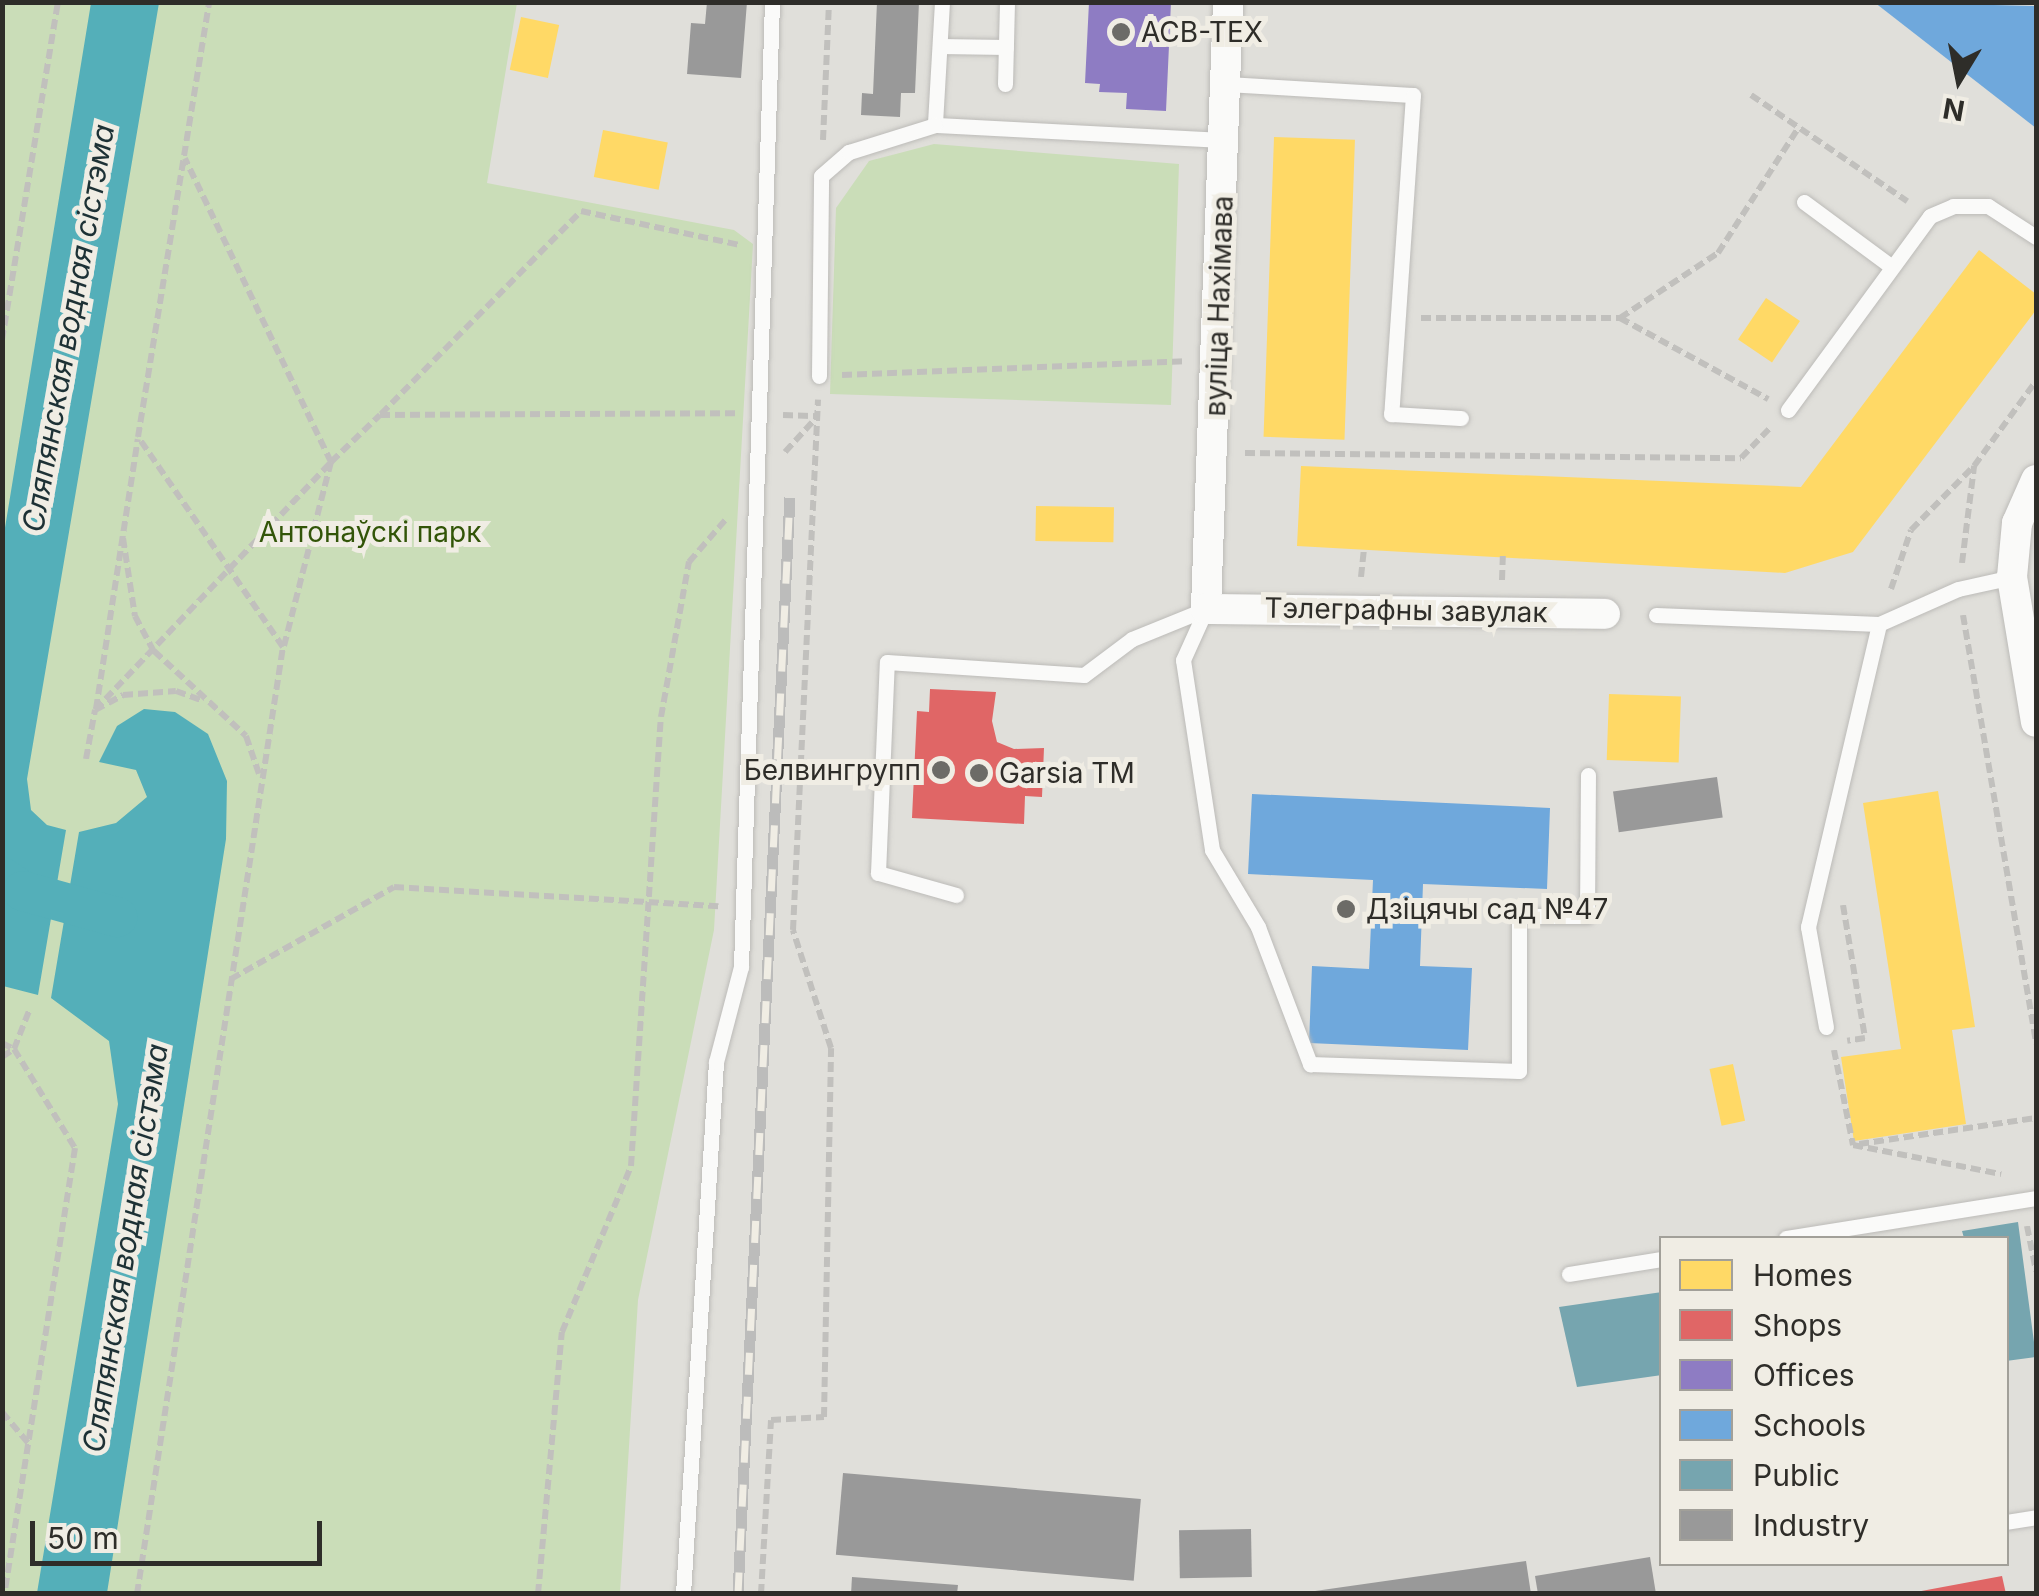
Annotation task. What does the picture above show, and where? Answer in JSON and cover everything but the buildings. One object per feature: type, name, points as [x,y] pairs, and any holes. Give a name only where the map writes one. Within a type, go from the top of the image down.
[{"type":"street","name":"вуліца Нахімава","points":[[1206,609],[1228,2]]},
{"type":"street","points":[[2036,480],[2016,524],[2012,577],[2036,722]]},
{"type":"street","name":"Тэлеграфны завулак","points":[[1206,609],[1606,614]]},
{"type":"lane","points":[[683,1594],[716,1062],[741,967],[772,2]]},
{"type":"lane","points":[[936,124],[942,2]]},
{"type":"lane","points":[[1005,84],[1007,2]]},
{"type":"lane","points":[[940,46],[1006,47]]},
{"type":"lane","points":[[1226,84],[1413,96],[1391,414],[1461,418]]},
{"type":"lane","points":[[820,376],[821,176],[849,152],[936,124],[1225,140]]},
{"type":"lane","points":[[1804,202],[1892,268]]},
{"type":"lane","points":[[1788,410],[1930,216],[1953,206],[1988,206],[2036,237]]},
{"type":"lane","points":[[1656,615],[1880,624],[1958,590],[2012,577]]},
{"type":"lane","points":[[1206,609],[1183,660],[1212,850],[1258,927],[1310,1064],[1519,1071],[1519,916],[1587,916],[1588,775]]},
{"type":"lane","points":[[956,894],[878,873],[887,662],[1084,674],[1132,639],[1206,609]]},
{"type":"lane","points":[[1826,1028],[1808,927],[1880,624]]},
{"type":"lane","points":[[1798,1236],[2029,1199]]},
{"type":"lane","points":[[1569,1274],[1659,1259]]},
{"type":"lane","points":[[2009,1522],[2036,1517]]},
{"type":"path","points":[[2,340],[58,2]]},
{"type":"path","points":[[86,759],[209,2]]},
{"type":"path","points":[[821,176],[829,2]]},
{"type":"path","points":[[1752,95],[1930,216]]},
{"type":"path","points":[[1620,318],[1718,253],[1799,127]]},
{"type":"path","points":[[137,1594],[260,780],[283,647],[331,462],[184,155]]},
{"type":"path","points":[[96,710],[229,576],[331,462],[581,211],[762,250]]},
{"type":"path","points":[[1213,455],[1741,458],[1788,410],[1620,318],[1400,318]]},
{"type":"path","points":[[762,1594],[771,1420],[824,1417],[831,1048],[794,930],[820,376],[1216,360]]},
{"type":"path","points":[[1880,624],[1910,530],[1974,466],[2036,380]]},
{"type":"path","points":[[380,415],[757,414]]},
{"type":"path","points":[[538,1594],[562,1332],[632,1166],[661,717],[688,562],[818,416]]},
{"type":"path","points":[[138,437],[229,576],[283,647]]},
{"type":"path","points":[[1974,466],[1958,590],[2036,1044]]},
{"type":"path","points":[[123,538],[135,616],[154,651],[246,736],[260,780]]},
{"type":"path","points":[[1947,619],[1963,616]]},
{"type":"path","points":[[96,710],[144,688],[208,703]]},
{"type":"path","points":[[230,980],[394,887],[743,907]]},
{"type":"path","points":[[1841,890],[1865,1038],[1832,1043],[1853,1145]]},
{"type":"path","points":[[2,1057],[14,1049],[30,1011]]},
{"type":"path","points":[[2,1044],[14,1049],[74,1148],[4,1594]]},
{"type":"path","points":[[1853,1145],[2036,1118]]},
{"type":"path","points":[[1853,1145],[2018,1177],[2029,1199],[2036,1272]]},
{"type":"path","points":[[2,1412],[29,1444]]},
{"type":"green space","name":"Антонаўскі парк","points":[[3,3],[517,3],[487,183],[734,230],[753,244],[714,930],[638,1300],[620,1593],[3,1594]]},
{"type":"green space","points":[[934,144],[1179,164],[1171,405],[830,394],[836,208],[869,161]]},
{"type":"water","points":[[91,3],[159,3],[27,779],[31,810],[47,825],[66,830],[38,995],[3,986],[3,540]]},
{"type":"water","points":[[144,709],[175,712],[208,734],[227,781],[226,839],[107,1593],[37,1593],[118,1104],[109,1041],[51,998],[79,832],[116,823],[147,797],[136,770],[99,762],[117,726]]},
{"type":"waterway","name":"Сляпянская водная сістэма","points":[[2,877],[23,891],[117,917]]},
{"type":"railway","points":[[738,1594],[790,497]]},
{"type":"place","name":"ACB-TEX","points":[[1121,32]]},
{"type":"place","name":"Белвингрупп","points":[[941,770]]},
{"type":"place","name":"Garsia TM","points":[[979,773]]},
{"type":"place","name":"Дзіцячы сад №47","points":[[1346,909]]}]
